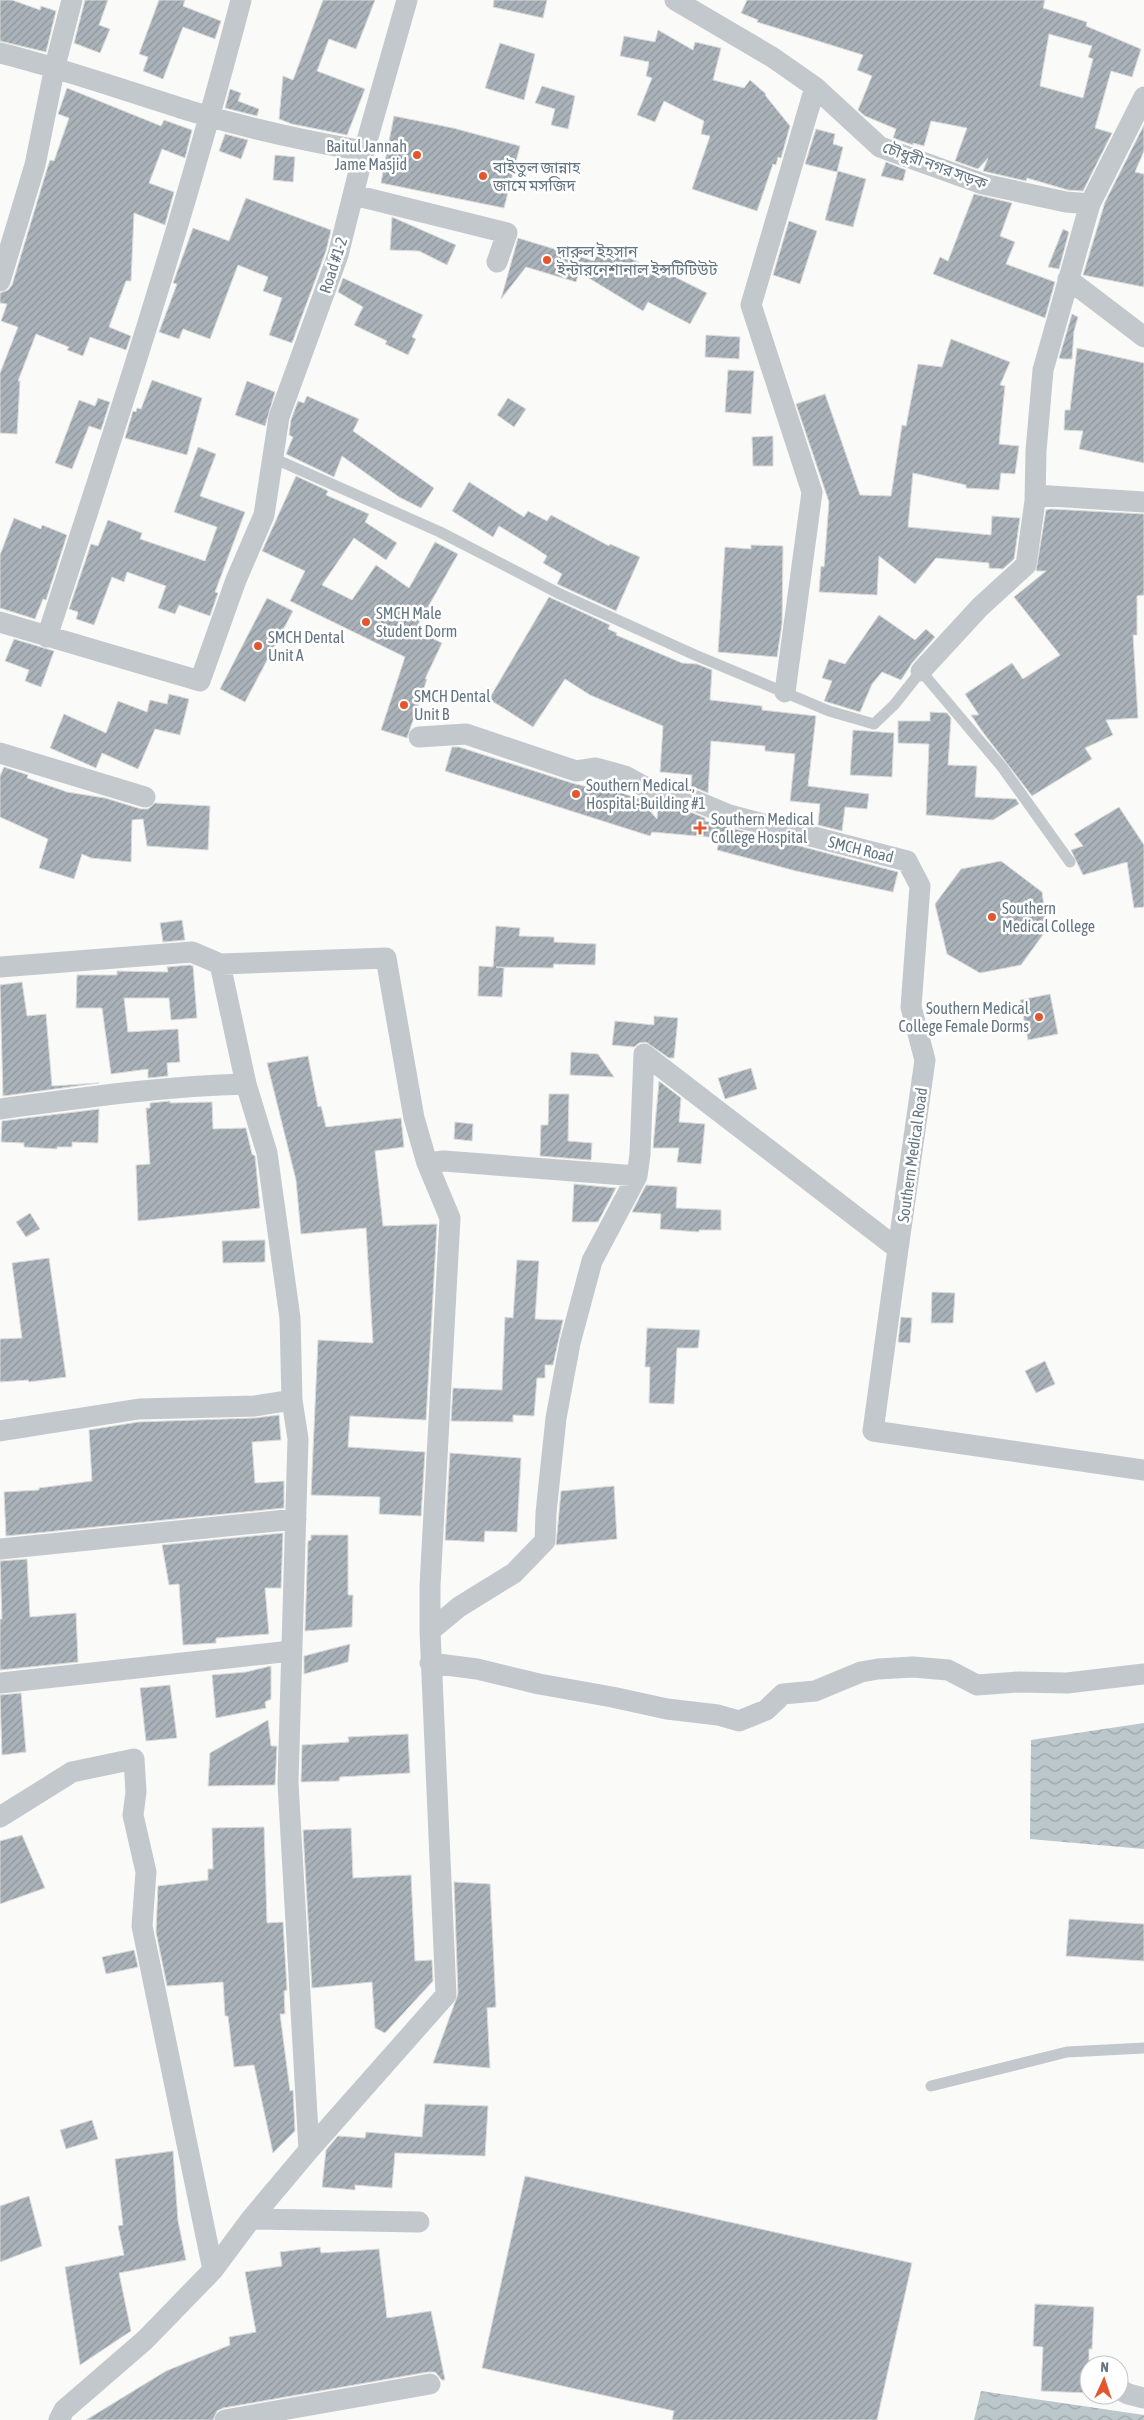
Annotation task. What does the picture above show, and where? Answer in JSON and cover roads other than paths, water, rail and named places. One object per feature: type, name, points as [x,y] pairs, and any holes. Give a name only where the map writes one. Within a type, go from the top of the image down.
[{"type":"street","points":[[0,281],[34,165],[55,66],[72,0]]},
{"type":"street","points":[[0,622],[47,637],[142,347],[210,116],[241,0]]},
{"type":"street","name":"Road #1-2","points":[[47,637],[200,681],[236,580],[264,515],[279,418],[338,255],[364,151],[407,0]]},
{"type":"street","name":"চৌধুরী নগর সড়ক","points":[[674,0],[772,57],[815,87],[880,147],[982,184],[1066,202],[1090,204]]},
{"type":"street","points":[[0,52],[55,66],[210,116],[306,141],[364,151]]},
{"type":"street","points":[[786,692],[812,492],[751,305],[815,87]]},
{"type":"street","points":[[921,671],[980,607],[1026,565],[1035,495],[1036,452],[1043,370],[1090,204],[1144,97]]},
{"type":"street","points":[[354,195],[507,233],[496,262]]},
{"type":"street","points":[[1068,279],[1144,336]]},
{"type":"street","points":[[1035,495],[1144,502]]},
{"type":"street","name":"SMCH Road","points":[[419,737],[466,734],[576,771],[596,768],[625,776],[658,794],[686,797],[729,815],[906,861],[920,886],[911,1007],[925,1060]]},
{"type":"street","points":[[0,753],[145,797]]},
{"type":"street","points":[[0,967],[192,952],[220,964],[386,958],[414,1118],[426,1163],[450,1218],[430,1586],[430,1663],[446,1995],[309,2150],[251,2219],[213,2270],[145,2340],[64,2410],[59,2420]]},
{"type":"street","points":[[220,964],[246,1084],[267,1153],[290,1318],[292,1400],[298,1439],[288,1784],[309,2150]]},
{"type":"street","points":[[430,1631],[459,1607],[514,1573],[545,1541],[556,1418],[570,1343],[592,1261],[636,1176],[640,1154],[644,1054],[898,1249]]},
{"type":"street","name":"Southern Medical Road","points":[[925,1060],[873,1431],[1144,1470]]},
{"type":"street","points":[[0,1109],[124,1092],[204,1085],[246,1084]]},
{"type":"street","points":[[426,1163],[444,1161],[636,1176]]},
{"type":"street","points":[[0,1431],[139,1409],[255,1406],[292,1400]]},
{"type":"street","points":[[0,1549],[296,1519]]},
{"type":"street","points":[[0,1683],[291,1651]]},
{"type":"street","points":[[430,1663],[477,1669],[539,1684],[667,1709],[718,1714],[739,1721],[766,1710],[783,1694],[815,1691],[861,1672],[878,1669],[913,1667],[948,1670],[977,1685],[1019,1682],[1068,1682],[1144,1674]]},
{"type":"street","points":[[0,1816],[72,1772],[134,1759],[136,1792],[133,1815],[146,1872],[142,1926],[213,2270]]},
{"type":"street","points":[[251,2219],[419,2222]]},
{"type":"street","points":[[225,2420],[430,2384]]},
{"type":"street","points":[[1129,2394],[1144,2398]]},
{"type":"lane","points":[[273,458],[440,532],[578,602],[695,656],[829,711],[874,724],[894,705],[921,671],[1002,766],[1070,862]]},
{"type":"lane","points":[[931,2086],[1067,2052],[1144,2048]]},
{"type":"water","points":[[1144,1723],[1144,1849],[1030,1839],[1031,1740]]},
{"type":"water","points":[[981,2391],[1144,2415],[1144,2420],[974,2420]]},
{"type":"place","name":"Baitul Jannah Jame Masjid","points":[[417,155]]},
{"type":"place","name":"বাইতুল জান্নাহ জামে মসজিদ","points":[[483,176]]},
{"type":"place","name":"দারুল ইহসান ইন্টারনেশানাল ইন্সটিটিউট","points":[[547,260]]},
{"type":"place","name":"SMCH Male Student Dorm","points":[[366,622]]},
{"type":"place","name":"SMCH Dental Unit A","points":[[258,646]]},
{"type":"place","name":"SMCH Dental Unit B","points":[[404,705]]},
{"type":"place","name":"Southern Medical., Hospital-Building #1","points":[[576,794]]},
{"type":"place","name":"Southern Medical College Hospital","points":[[700,828]]},
{"type":"place","name":"Southern Medical College","points":[[992,917]]},
{"type":"place","name":"Southern Medical College Female Dorms","points":[[1039,1017]]}]
